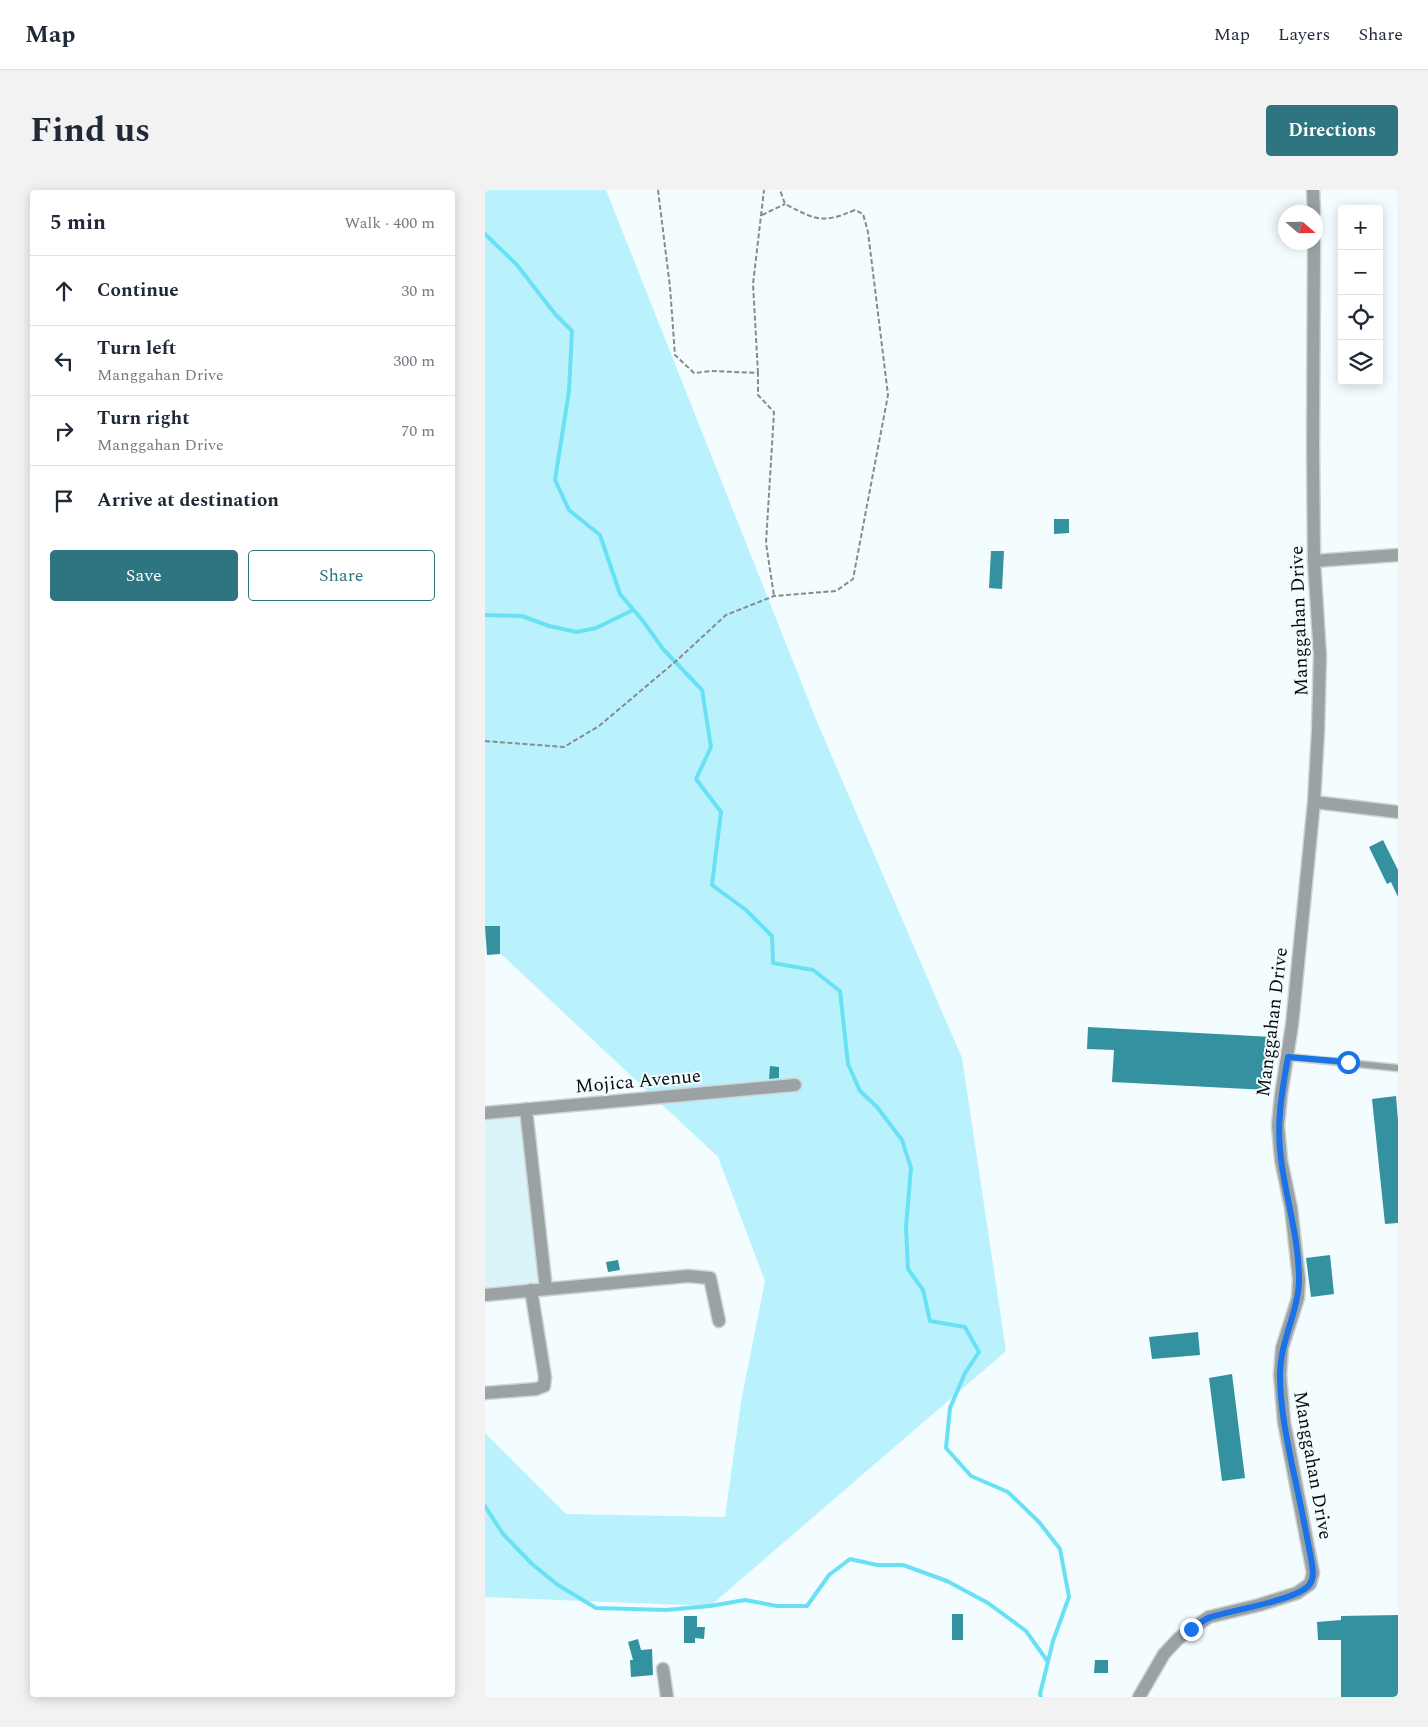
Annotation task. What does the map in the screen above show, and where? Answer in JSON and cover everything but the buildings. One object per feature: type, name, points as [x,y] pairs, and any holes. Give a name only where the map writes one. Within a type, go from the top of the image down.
[{"type":"street","points":[[1313,190],[1314,205]]},
{"type":"street","name":"Manggahan Drive","points":[[1139,1697],[1165,1654],[1178,1639],[1191,1629],[1209,1617],[1259,1605],[1297,1593],[1307,1587],[1312,1580],[1313,1573],[1284,1422],[1280,1375],[1282,1348],[1297,1298],[1299,1279],[1291,1208],[1281,1160],[1278,1125],[1288,1057],[1314,802],[1319,731],[1320,656],[1314,561],[1314,250]]},
{"type":"street","points":[[1314,561],[1398,555]]},
{"type":"street","points":[[1314,802],[1398,812]]},
{"type":"street","name":"Mojica Avenue","points":[[485,1114],[795,1085]]},
{"type":"street","points":[[526,1109],[546,1289]]},
{"type":"street","points":[[485,1295],[688,1276],[710,1278],[719,1321]]},
{"type":"street","points":[[485,1393],[537,1389],[544,1386],[545,1377],[531,1290]]},
{"type":"street","points":[[663,1669],[667,1697]]},
{"type":"lane","points":[[1288,1057],[1398,1068]]},
{"type":"path","points":[[658,190],[670,287],[675,355],[694,373],[758,373]]},
{"type":"path","points":[[764,190],[753,284],[758,373],[757,394],[774,412],[766,542],[774,596]]},
{"type":"path","points":[[485,741],[564,747],[599,726],[675,662],[726,615],[774,596],[836,591],[853,580],[888,395],[868,232],[863,214],[855,210],[835,218],[811,218],[785,204],[780,190]]},
{"type":"path","points":[[762,214],[785,204]]},
{"type":"shaded area","points":[[485,190],[606,190],[817,722],[962,1058],[1006,1351],[710,1606],[485,1597],[485,1433],[566,1514],[725,1517],[741,1402],[765,1281],[718,1157],[485,939]]},
{"type":"shaded area","points":[[521,1116],[540,1283],[485,1288],[485,1120]]},
{"type":"waterway","points":[[485,234],[517,265],[555,314],[572,331],[569,391],[555,480],[569,510],[600,535],[620,594],[663,649],[702,690],[711,747],[696,779],[721,812],[712,885],[746,910],[772,936],[773,963],[813,970],[840,991],[848,1064],[860,1091],[877,1107],[902,1140],[911,1168],[906,1227],[908,1269],[923,1290],[930,1321],[965,1327],[979,1352],[965,1373],[950,1408],[946,1448],[971,1476],[1008,1492],[1039,1522],[1060,1549],[1069,1597],[1053,1641],[1040,1694],[1041,1697]]},
{"type":"waterway","points":[[485,615],[522,616],[549,626],[577,632],[596,628],[633,610]]},
{"type":"waterway","points":[[485,1506],[503,1534],[532,1564],[558,1585],[596,1608],[666,1610],[710,1606],[745,1600],[777,1606],[807,1606],[829,1575],[850,1559],[877,1565],[903,1565],[947,1581],[988,1603],[1026,1631],[1048,1662]]},
{"type":"route","points":[[1191,1629],[1209,1617],[1259,1605],[1297,1593],[1307,1587],[1312,1580],[1311,1558],[1284,1422],[1280,1375],[1282,1348],[1297,1298],[1299,1279],[1291,1208],[1281,1160],[1278,1125],[1288,1057],[1348,1062]]}]
